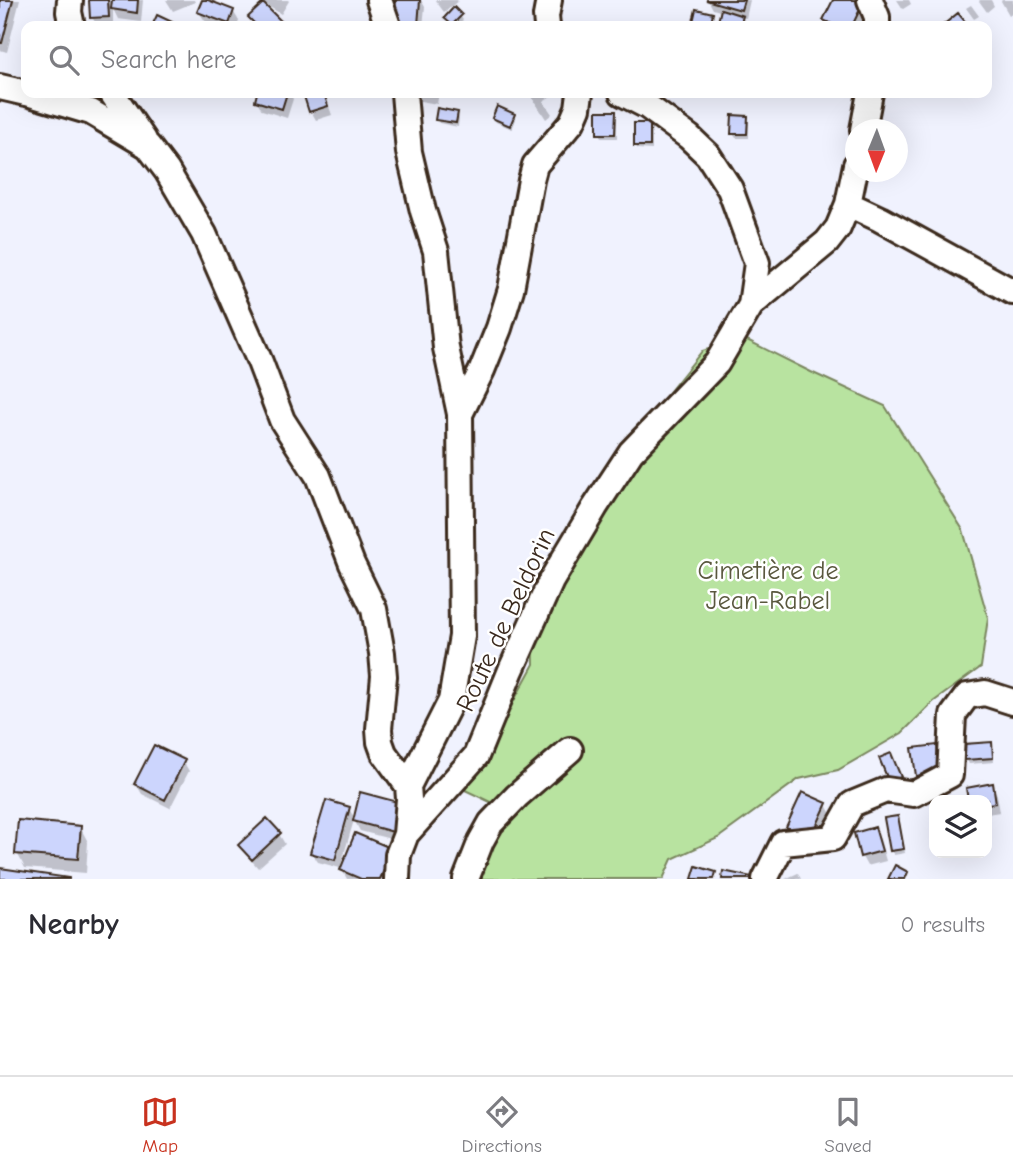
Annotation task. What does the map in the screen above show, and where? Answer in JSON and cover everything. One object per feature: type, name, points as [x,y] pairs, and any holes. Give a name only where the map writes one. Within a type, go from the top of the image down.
[{"type":"street","points":[[70,0],[71,21]]},
{"type":"street","points":[[379,0],[386,21]]},
{"type":"street","points":[[546,21],[549,0]]},
{"type":"street","points":[[870,0],[877,21]]},
{"type":"street","points":[[0,87],[21,92]]},
{"type":"street","points":[[43,98],[91,112],[148,146]]},
{"type":"street","points":[[114,98],[167,171],[204,234],[260,362],[282,420],[318,476],[352,564],[374,609],[384,676],[380,742],[384,753],[408,786],[410,799],[406,834]]},
{"type":"street","points":[[404,98],[409,152],[436,251],[446,348],[460,414],[462,636],[451,701],[408,786]]},
{"type":"street","points":[[460,414],[482,370],[511,289],[536,165],[572,122],[579,98]]},
{"type":"street","name":"Route de Beldorin","points":[[397,879],[398,855],[406,834],[476,756],[551,581],[595,507],[631,452],[717,363],[751,304],[757,263],[730,189],[708,155],[689,137],[632,98]]},
{"type":"street","points":[[865,119],[869,98]]},
{"type":"street","points":[[751,304],[827,242],[838,228],[848,204],[853,182]]},
{"type":"street","points":[[848,204],[1013,292]]},
{"type":"street","points":[[765,879],[783,843],[833,838],[852,804],[886,790],[914,794],[950,775],[953,715],[967,696],[985,693],[1013,702]]},
{"type":"street","points":[[466,879],[491,823],[517,796],[570,750]]},
{"type":"green space","name":"Cimetière de Jean-Rabel","points":[[743,338],[885,406],[963,530],[988,618],[981,667],[933,702],[902,733],[838,770],[799,779],[718,838],[672,859],[663,879],[479,879],[480,858],[501,807],[465,790],[534,664],[533,622],[633,437],[702,351]]},
{"type":"building","points":[[0,0],[13,0],[2,43],[0,43]]},
{"type":"building","points":[[89,0],[108,0],[109,17],[90,18]]},
{"type":"building","points":[[112,0],[138,0],[137,13],[111,9]]},
{"type":"building","points":[[202,0],[234,10],[230,21],[221,21],[197,12]]},
{"type":"building","points":[[396,0],[420,0],[418,21],[394,21]]},
{"type":"building","points":[[706,0],[744,0],[741,10]]},
{"type":"building","points":[[833,0],[857,0],[863,3],[854,21],[823,20]]},
{"type":"building","points":[[263,3],[281,21],[252,21],[248,17]]},
{"type":"building","points":[[454,7],[462,15],[456,21],[444,18]]},
{"type":"building","points":[[696,9],[713,13],[711,21],[693,21]]},
{"type":"building","points":[[721,9],[743,16],[742,21],[718,21]]},
{"type":"building","points":[[958,13],[965,21],[948,21]]},
{"type":"building","points":[[157,15],[170,21],[154,21]]},
{"type":"building","points":[[256,98],[285,98],[282,109],[255,101]]},
{"type":"building","points":[[305,98],[326,98],[328,106],[309,112]]},
{"type":"building","points":[[497,106],[515,114],[510,126],[492,118]]},
{"type":"building","points":[[437,108],[458,112],[456,123],[435,120]]},
{"type":"building","points":[[597,111],[616,111],[615,134],[597,134]]},
{"type":"building","points":[[732,115],[748,116],[747,134],[731,134]]},
{"type":"building","points":[[634,123],[650,123],[650,146],[634,146]]},
{"type":"building","points":[[992,742],[993,758],[965,760],[964,744]]},
{"type":"building","points":[[154,745],[185,760],[165,800],[134,784]]},
{"type":"building","points":[[937,745],[941,773],[916,776],[912,748]]},
{"type":"building","points":[[891,753],[901,777],[889,782],[879,758]]},
{"type":"building","points":[[993,783],[996,803],[992,803],[992,795],[967,795],[966,788]]},
{"type":"building","points":[[360,792],[405,804],[397,833],[353,821]]},
{"type":"building","points":[[802,792],[827,803],[811,838],[786,827]]},
{"type":"building","points":[[326,800],[350,807],[335,860],[310,853]]},
{"type":"building","points":[[898,816],[904,849],[890,851],[884,818]]},
{"type":"building","points":[[267,818],[281,833],[252,860],[238,845]]},
{"type":"building","points":[[18,820],[81,826],[78,859],[15,854]]},
{"type":"building","points":[[875,827],[882,851],[860,857],[854,833]]},
{"type":"building","points":[[355,833],[393,849],[380,879],[361,879],[340,870]]},
{"type":"building","points":[[895,865],[908,872],[905,879],[888,879]]},
{"type":"building","points":[[696,866],[716,872],[714,879],[692,879]]},
{"type":"building","points":[[0,868],[69,878],[69,879],[0,879]]},
{"type":"building","points":[[723,871],[752,877],[752,879],[722,879]]}]
